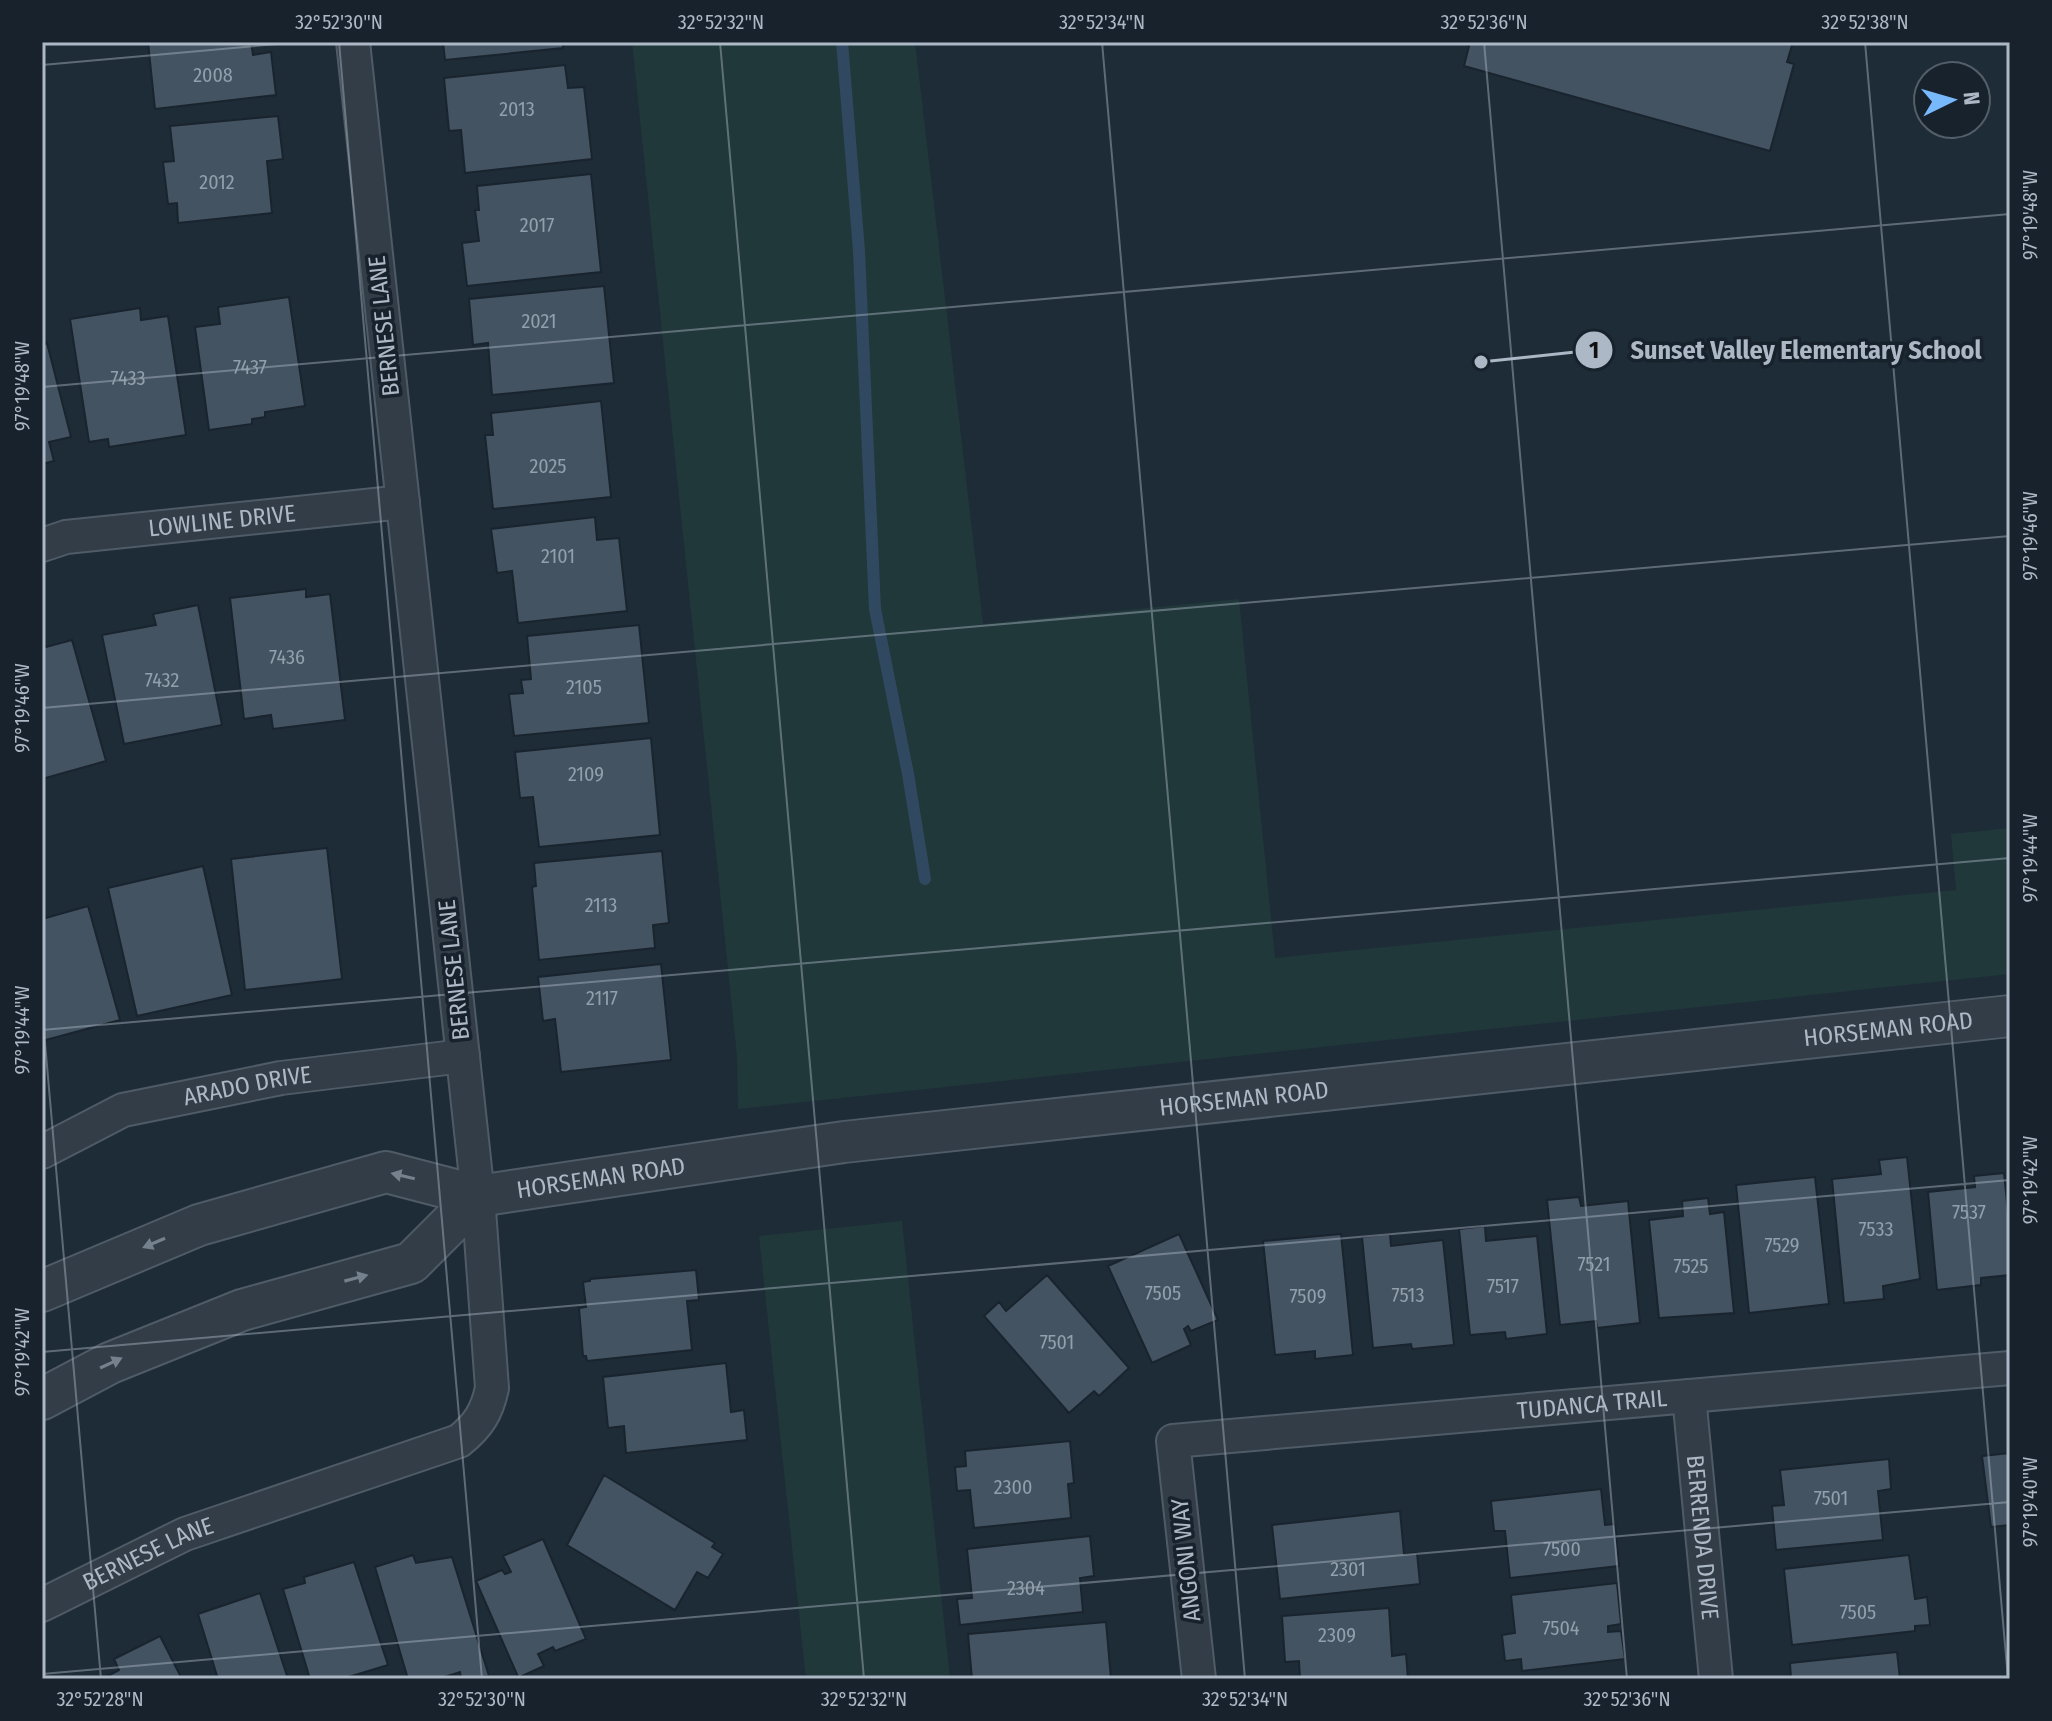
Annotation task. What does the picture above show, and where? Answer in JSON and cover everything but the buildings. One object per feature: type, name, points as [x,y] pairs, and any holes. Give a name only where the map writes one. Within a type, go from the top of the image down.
[{"type":"street","name":"BERNESE LANE","points":[[42,1605],[185,1534],[459,1441],[476,1428],[487,1409],[492,1388],[478,1196],[353,42]]},
{"type":"street","name":"LOWLINE DRIVE","points":[[42,545],[66,537],[403,502]]},
{"type":"street","name":"HORSEMAN ROAD","points":[[42,1291],[199,1225],[386,1172],[478,1196],[844,1142],[2010,1016]]},
{"type":"street","name":"ARADO DRIVE","points":[[42,1152],[123,1110],[281,1078],[463,1056]]},
{"type":"street","points":[[42,1399],[110,1363],[242,1310],[411,1263],[478,1196]]},
{"type":"street","name":"TUDANCA TRAIL","points":[[1173,1441],[2010,1368]]},
{"type":"street","name":"BERRENDA DRIVE","points":[[1689,1396],[1716,1679]]},
{"type":"street","name":"ANGONI WAY","points":[[1173,1441],[1199,1679]]},
{"type":"green space","points":[[632,42],[915,42],[983,624],[1239,599],[1275,958],[1956,890],[1951,834],[2010,828],[2010,974],[738,1109],[737,1056]]},
{"type":"green space","points":[[902,1221],[950,1679],[806,1679],[759,1236]]},
{"type":"waterway","points":[[842,42],[859,251],[875,609],[908,774],[925,879]]},
{"type":"place","name":"Sunset Valley Elementary School","points":[[1481,362]]}]
